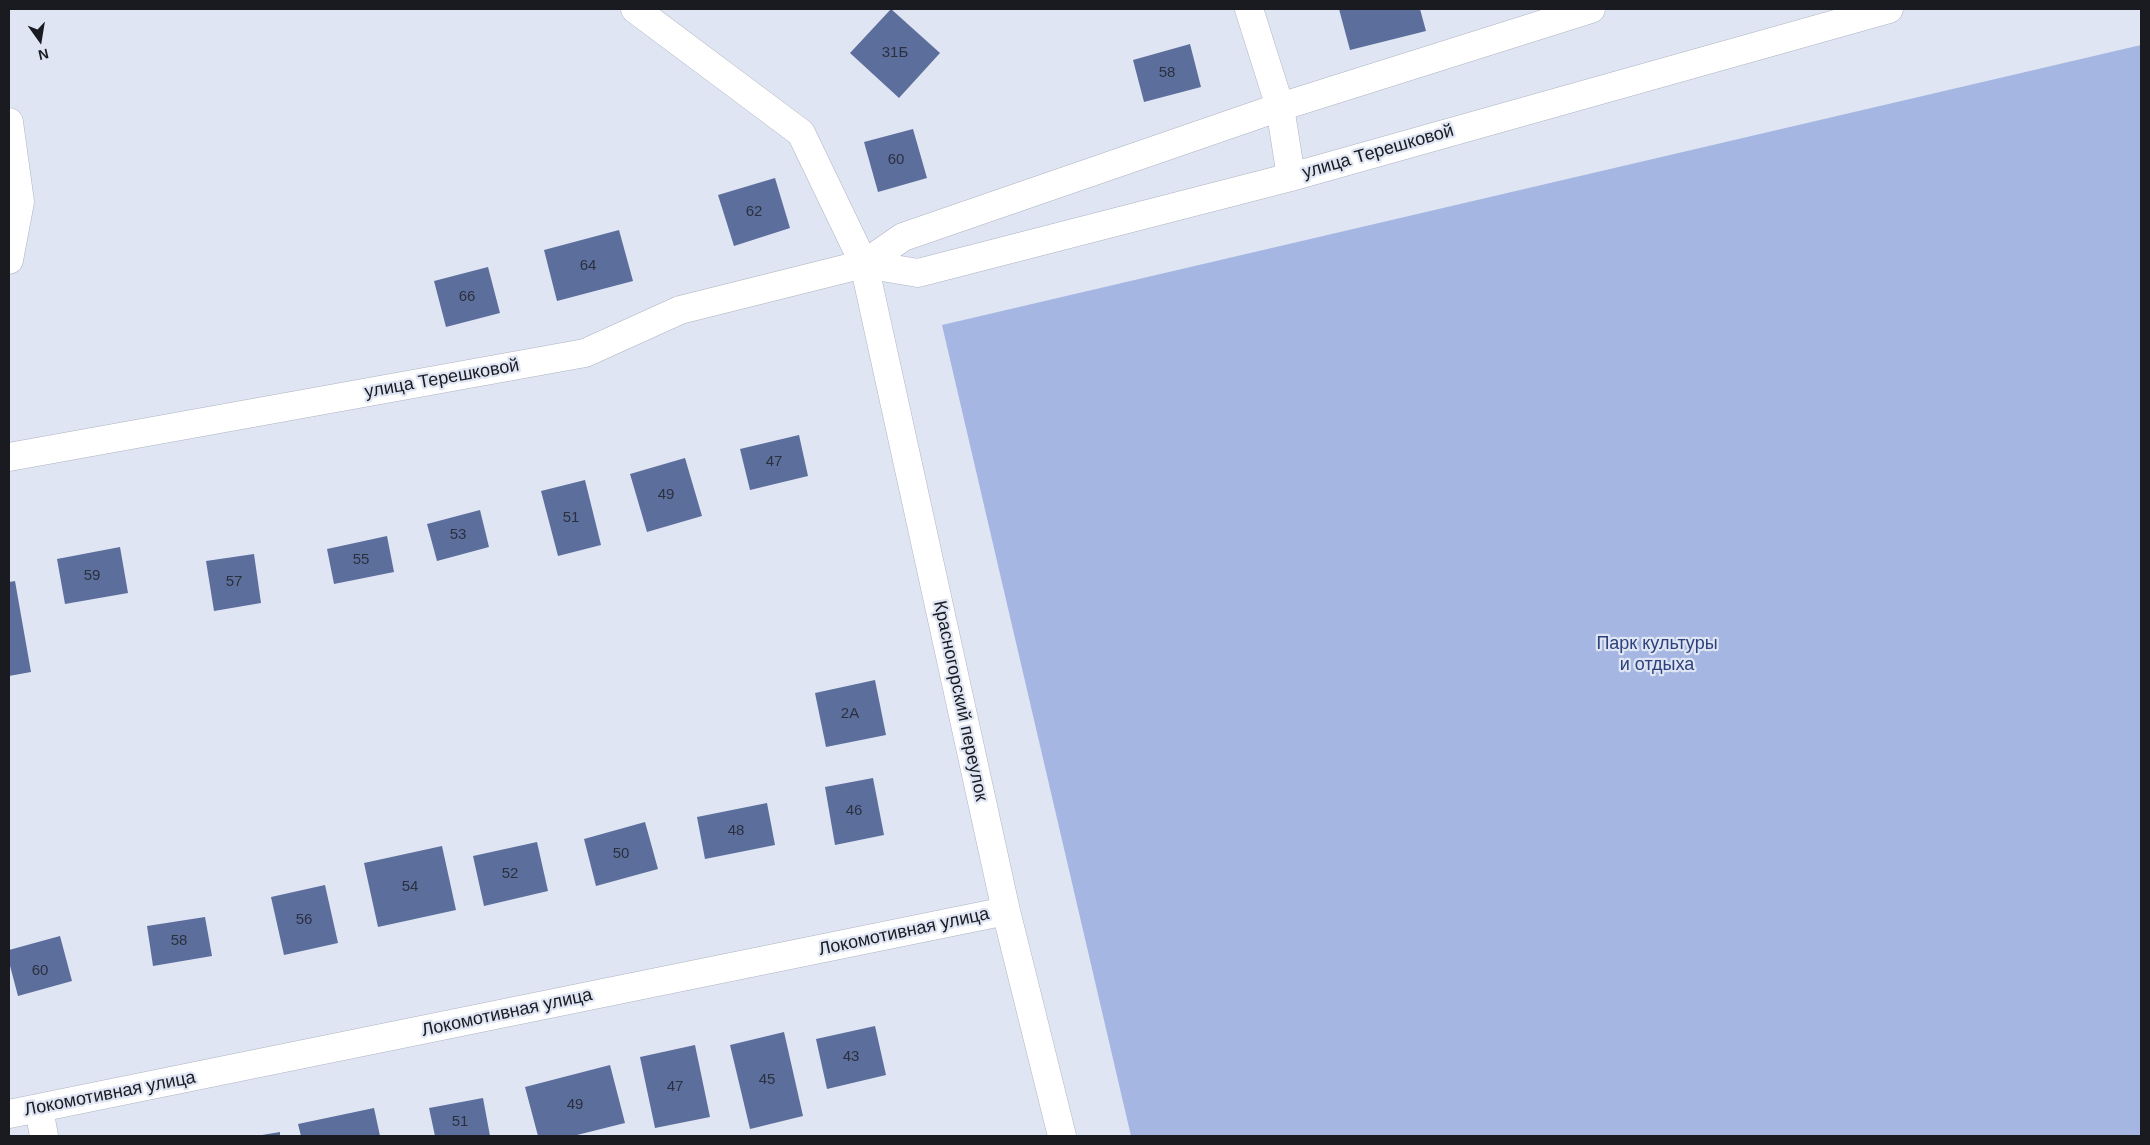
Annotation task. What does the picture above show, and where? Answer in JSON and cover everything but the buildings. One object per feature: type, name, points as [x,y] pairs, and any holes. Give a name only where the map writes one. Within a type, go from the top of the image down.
[{"type":"street","name":"Красногорский переулок","points":[[635,9],[802,133],[864,264],[1006,911],[1062,1136]]},
{"type":"street","points":[[1249,9],[1280,107],[1291,177]]},
{"type":"street","name":"улица Терешковой","points":[[9,457],[585,353],[680,310],[864,264],[903,238],[1280,107],[1592,9]]},
{"type":"street","name":"улица Терешковой","points":[[864,264],[918,273],[1291,177],[1844,15],[1889,9]]},
{"type":"street","points":[[9,122],[20,202],[9,260]]},
{"type":"street","name":"Локомотивная улица","points":[[9,1114],[1006,911]]},
{"type":"street","points":[[38,1109],[44,1136]]},
{"type":"green space","name":"Парк культуры и отдыха","points":[[2141,45],[2141,1136],[1131,1136],[942,325]]}]
